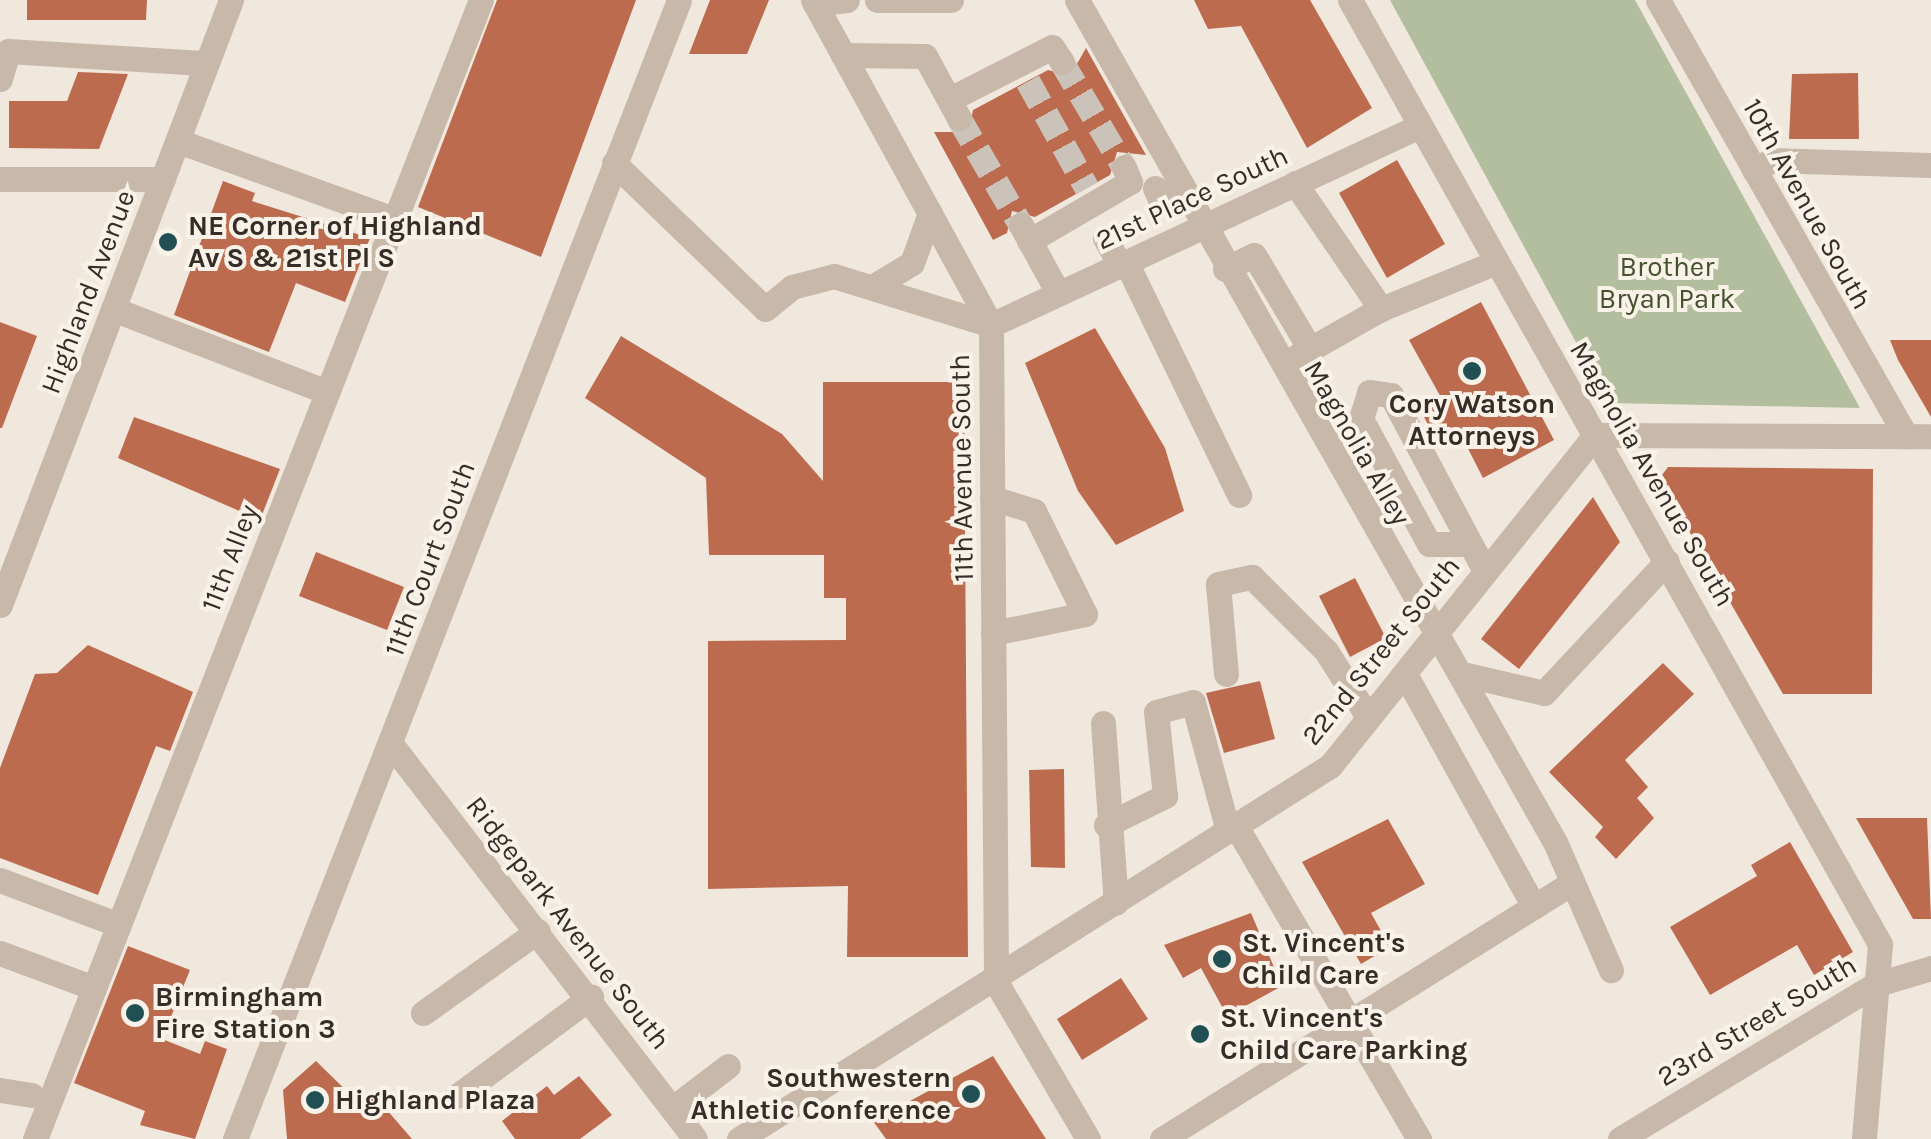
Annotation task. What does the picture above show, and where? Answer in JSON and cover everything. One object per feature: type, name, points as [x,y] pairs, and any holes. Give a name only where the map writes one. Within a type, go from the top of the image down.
[{"type":"street","name":"Highland Avenue","points":[[0,605],[232,0]]},
{"type":"street","name":"11th Alley","points":[[35,1139],[481,0]]},
{"type":"street","name":"11th Court South","points":[[234,1139],[392,744],[679,0]]},
{"type":"street","points":[[814,2],[847,0]]},
{"type":"street","points":[[877,0],[951,0]]},
{"type":"street","name":"Magnolia Alley","points":[[1077,0],[1167,188],[1200,228],[1278,367],[1462,674],[1572,883],[1611,970]]},
{"type":"street","name":"Magnolia Avenue South","points":[[1350,0],[1880,944],[1874,984]]},
{"type":"street","name":"10th Avenue South","points":[[1658,0],[1754,170],[1919,436]]},
{"type":"street","name":"11th Avenue South","points":[[814,2],[990,324],[996,982]]},
{"type":"street","points":[[843,56],[926,56],[954,109],[1022,73],[1052,47],[1062,62]]},
{"type":"street","points":[[0,79],[8,51],[207,63]]},
{"type":"street","name":"21st Place South","points":[[990,324],[1419,126]]},
{"type":"street","points":[[178,141],[394,219]]},
{"type":"street","points":[[1754,170],[1772,160],[1931,164]]},
{"type":"street","points":[[614,163],[765,309],[792,287],[834,276],[990,324]]},
{"type":"street","points":[[1058,294],[1025,233],[1091,195],[1130,182],[1124,167]]},
{"type":"street","points":[[0,179],[163,179]]},
{"type":"street","points":[[1296,184],[1382,309]]},
{"type":"street","points":[[874,286],[912,263],[930,213]]},
{"type":"street","points":[[1105,238],[1123,264],[1240,495]]},
{"type":"street","points":[[1224,268],[1254,255],[1310,350]]},
{"type":"street","points":[[1278,367],[1382,309],[1497,262]]},
{"type":"street","points":[[113,309],[327,392]]},
{"type":"street","points":[[1467,544],[1429,544],[1361,419],[1369,392],[1391,394],[1467,544],[1485,571]]},
{"type":"street","points":[[1595,435],[1919,436]]},
{"type":"street","name":"22nd Street South","points":[[739,1139],[996,982],[1330,766],[1595,435]]},
{"type":"street","points":[[992,498],[1034,511],[1085,614],[993,633]]},
{"type":"street","points":[[1462,674],[1544,693],[1667,562]]},
{"type":"street","points":[[1226,674],[1218,584],[1252,577],[1326,651],[1368,717]]},
{"type":"street","points":[[1405,674],[1534,906]]},
{"type":"street","points":[[1106,825],[1165,796],[1156,712],[1193,702],[1232,828],[1419,1139]]},
{"type":"street","points":[[1102,724],[1106,825],[1116,903]]},
{"type":"street","name":"Ridgepark Avenue South","points":[[392,744],[591,997],[695,1139]]},
{"type":"street","points":[[0,880],[119,925]]},
{"type":"street","points":[[1162,1139],[1572,883]]},
{"type":"street","points":[[423,1013],[538,931]]},
{"type":"street","points":[[0,954],[94,988]]},
{"type":"street","name":"23rd Street South","points":[[1620,1139],[1874,984],[1931,968]]},
{"type":"street","points":[[996,982],[1088,1139]]},
{"type":"street","points":[[1864,1139],[1874,984]]},
{"type":"street","points":[[456,1096],[591,997]]},
{"type":"street","points":[[672,1108],[728,1066]]},
{"type":"street","points":[[0,1090],[32,1096]]},
{"type":"green space","name":"Brother Bryan Park","points":[[1390,0],[1635,0],[1860,408],[1609,403]]},
{"type":"building","points":[[27,0],[147,0],[146,20],[27,20]]},
{"type":"building","points":[[497,0],[636,0],[541,257],[418,207]]},
{"type":"building","points":[[710,0],[769,0],[747,54],[689,54]]},
{"type":"building","points":[[1194,0],[1310,0],[1372,108],[1307,148],[1241,26],[1208,29]]},
{"type":"building","points":[[1086,48],[1146,155],[1117,152],[1110,175],[1035,217],[1012,211],[1007,233],[993,240],[934,132],[968,132],[973,110],[1048,70],[1070,76]]},
{"type":"building","points":[[78,72],[128,74],[99,149],[9,148],[9,101],[67,101]]},
{"type":"building","points":[[1858,73],[1859,139],[1789,139],[1792,74]]},
{"type":"building","points":[[1397,160],[1445,244],[1387,278],[1339,193]]},
{"type":"building","points":[[223,181],[255,193],[252,201],[370,238],[345,302],[296,283],[269,352],[174,315]]},
{"type":"building","name":"Cory Watson Attorneys","points":[[1481,302],[1554,440],[1483,478],[1459,431],[1438,444],[1422,413],[1443,401],[1409,340]]},
{"type":"building","points":[[0,322],[37,336],[2,428],[0,428]]},
{"type":"building","points":[[1095,328],[1165,448],[1184,511],[1116,545],[1078,491],[1025,363]]},
{"type":"building","points":[[621,336],[782,434],[823,481],[823,382],[964,382],[968,957],[847,957],[848,886],[708,889],[708,641],[846,640],[846,598],[824,598],[824,555],[709,555],[706,478],[585,398]]},
{"type":"building","points":[[1890,340],[1931,340],[1931,417],[1898,360]]},
{"type":"building","points":[[134,417],[280,469],[260,520],[118,458]]},
{"type":"building","points":[[1668,467],[1873,469],[1872,694],[1783,694],[1659,479]]},
{"type":"building","points":[[1593,497],[1620,542],[1519,669],[1481,639]]},
{"type":"building","points":[[316,552],[404,587],[387,630],[299,596]]},
{"type":"building","points":[[1355,578],[1386,638],[1350,657],[1319,596]]},
{"type":"building","points":[[88,645],[193,692],[170,751],[156,746],[98,895],[0,858],[0,768],[35,674],[57,673]]},
{"type":"building","points":[[1663,663],[1694,694],[1625,760],[1648,787],[1637,798],[1654,818],[1616,859],[1595,837],[1603,827],[1549,772]]},
{"type":"building","points":[[1260,681],[1275,739],[1224,753],[1206,693]]},
{"type":"building","points":[[1064,769],[1065,868],[1031,867],[1029,770]]},
{"type":"building","points":[[1856,818],[1927,818],[1931,919],[1913,919]]},
{"type":"building","points":[[1388,819],[1425,884],[1371,913],[1390,947],[1361,964],[1302,862]]},
{"type":"building","points":[[1790,842],[1853,952],[1814,975],[1797,945],[1710,995],[1670,927],[1757,876],[1751,865]]},
{"type":"building","name":"St. Vincent's Child Care","points":[[1251,913],[1282,986],[1227,1016],[1201,968],[1183,978],[1164,945]]},
{"type":"building","name":"Birmingham Fire Station 3","points":[[128,946],[190,970],[162,1039],[200,1054],[205,1041],[227,1049],[195,1139],[140,1125],[145,1111],[74,1083]]},
{"type":"building","points":[[1121,978],[1148,1019],[1082,1060],[1057,1019]]},
{"type":"building","name":"Southwestern Athletic Conference","points":[[993,1056],[1046,1139],[886,1139],[873,1121]]},
{"type":"building","name":"Highland Plaza","points":[[316,1061],[361,1105],[374,1095],[412,1139],[287,1139],[283,1090]]},
{"type":"building","points":[[579,1076],[612,1115],[580,1139],[515,1139],[502,1121],[547,1086],[554,1095]]},
{"type":"tunnel","points":[[1062,62],[1124,167]]},
{"type":"tunnel","points":[[1028,81],[1087,188]]},
{"type":"tunnel","points":[[959,118],[1021,225]]},
{"type":"place","name":"NE Corner of Highland Av S & 21st Pl S","points":[[168,242]]},
{"type":"place","name":"Cory Watson Attorneys","points":[[1472,371]]},
{"type":"place","name":"St. Vincent's Child Care","points":[[1222,959]]},
{"type":"place","name":"Birmingham Fire Station 3","points":[[135,1013]]},
{"type":"place","name":"St. Vincent's Child Care Parking","points":[[1200,1034]]},
{"type":"place","name":"Southwestern Athletic Conference","points":[[971,1094]]},
{"type":"place","name":"Highland Plaza","points":[[315,1100]]}]
